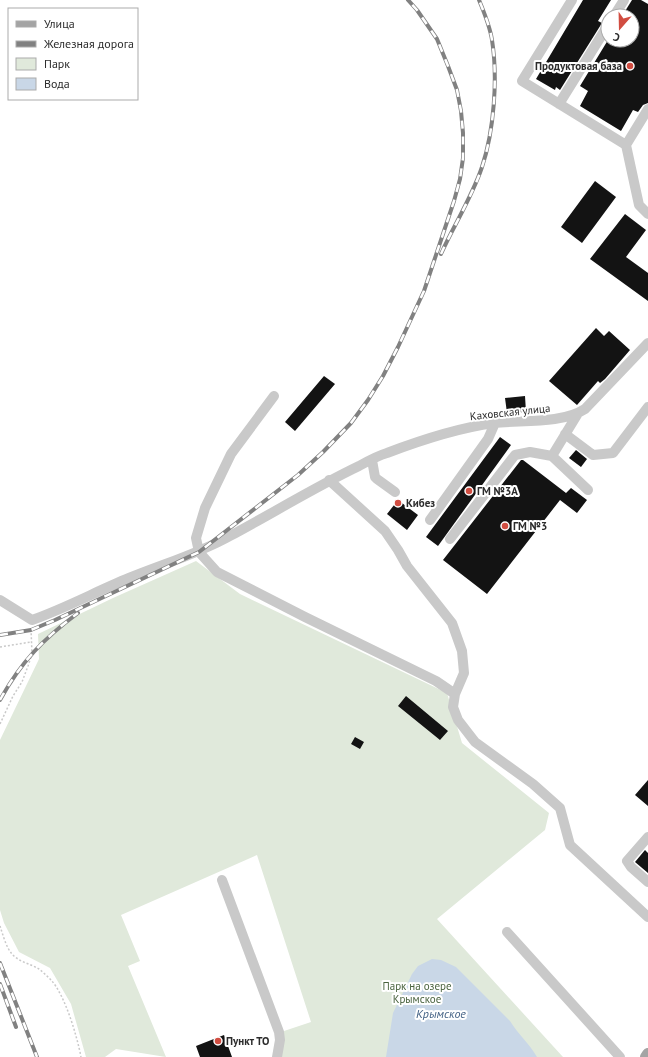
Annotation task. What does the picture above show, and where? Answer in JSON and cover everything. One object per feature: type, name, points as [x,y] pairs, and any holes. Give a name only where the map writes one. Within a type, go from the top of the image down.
[{"type":"street","points":[[572,0],[522,81],[626,145]]},
{"type":"street","points":[[559,104],[600,38]]},
{"type":"street","points":[[648,109],[626,145],[639,205],[648,214]]},
{"type":"street","name":"Каховская улица","points":[[32,620],[58,611],[119,582],[164,563],[199,552],[329,480],[386,453],[439,435],[495,423],[564,418],[577,415],[586,410],[648,343]]},
{"type":"street","points":[[274,396],[231,454],[205,508],[196,538],[199,552],[217,572],[436,681],[455,694]]},
{"type":"street","points":[[565,434],[593,455],[613,453],[648,407]]},
{"type":"street","points":[[552,456],[577,415]]},
{"type":"street","points":[[430,520],[488,439],[495,423]]},
{"type":"street","points":[[450,539],[515,455],[530,452],[552,456],[588,490]]},
{"type":"street","points":[[372,460],[377,479],[395,492]]},
{"type":"street","points":[[329,480],[385,531],[407,566],[452,623],[462,651],[464,673],[455,694],[453,707],[458,720],[475,742],[532,784],[560,808],[570,845],[648,917]]},
{"type":"street","points":[[0,600],[32,620]]},
{"type":"street","points":[[648,837],[627,861],[631,867],[648,882]]},
{"type":"street","points":[[222,880],[279,1032],[280,1040],[277,1057]]},
{"type":"street","points":[[507,932],[620,1057]]},
{"type":"path","points":[[0,724],[13,696],[22,682],[32,654],[32,620]]},
{"type":"path","points":[[0,646],[31,642]]},
{"type":"path","points":[[0,926],[5,941],[12,954],[22,962],[38,969],[51,980],[61,995],[79,1044],[82,1057]]},
{"type":"green space","name":"Парк на озере Крымское","points":[[196,561],[240,594],[447,693],[462,743],[549,813],[545,830],[437,919],[563,1057],[280,1057],[284,1031],[311,1022],[257,855],[121,915],[140,961],[128,966],[166,1057],[116,1049],[105,1057],[86,1057],[71,1004],[50,968],[19,952],[4,923],[0,910],[0,740],[39,659],[38,634],[113,598]]},
{"type":"water","name":"Крымское","points":[[432,959],[441,960],[456,967],[510,1021],[531,1047],[537,1057],[386,1057],[393,1013],[412,974],[418,966]]},
{"type":"building","points":[[583,0],[611,0],[606,8],[600,8],[600,18],[598,21],[600,22],[600,26],[560,90],[556,87],[555,90],[536,79]]},
{"type":"building","points":[[632,0],[641,0],[648,4],[648,103],[643,105],[638,112],[633,110],[621,131],[580,106],[588,91],[580,86],[603,48],[640,48],[640,8],[627,8]]},
{"type":"building","points":[[595,181],[616,197],[582,243],[561,227]]},
{"type":"building","points":[[625,214],[646,230],[626,257],[648,273],[648,301],[590,259]]},
{"type":"building","points":[[596,328],[604,336],[609,331],[630,350],[605,379],[600,383],[598,381],[577,405],[549,381]]},
{"type":"building","points":[[324,376],[335,384],[295,431],[285,422]]},
{"type":"building","points":[[525,396],[526,412],[507,413],[505,398]]},
{"type":"building","name":"ГМ №3А","points":[[500,437],[511,445],[438,546],[426,537]]},
{"type":"building","points":[[576,450],[587,459],[581,467],[569,458]]},
{"type":"building","name":"ГМ №3","points":[[521,460],[566,493],[571,488],[587,500],[577,513],[560,500],[487,594],[443,560]]},
{"type":"building","points":[[398,500],[418,515],[407,530],[387,514]]},
{"type":"building","points":[[406,696],[448,731],[440,740],[398,706]]},
{"type":"building","points":[[355,737],[364,742],[360,749],[351,744]]},
{"type":"building","points":[[648,780],[648,806],[635,795]]},
{"type":"building","points":[[645,850],[648,853],[648,873],[635,862]]},
{"type":"building","name":"Пункт ТО","points":[[224,1035],[232,1057],[200,1057],[196,1046]]},
{"type":"railway","points":[[0,635],[31,630],[55,620],[199,552],[298,475],[351,423],[368,400],[383,376],[398,347],[424,291],[454,201],[460,179],[463,158],[463,133],[457,90],[437,39],[417,10],[408,0]]},
{"type":"railway","points":[[441,254],[478,178],[486,153],[492,121],[495,87],[494,55],[490,30],[479,0]]},
{"type":"railway","points":[[0,700],[16,674],[34,652],[54,632],[78,613]]},
{"type":"railway","points":[[0,963],[37,1057]]},
{"type":"railway","points":[[0,984],[16,1027]]},
{"type":"place","name":"Продуктовая база","points":[[630,66]]},
{"type":"place","name":"ГМ №3А","points":[[469,491]]},
{"type":"place","name":"Кибез","points":[[398,503]]},
{"type":"place","name":"ГМ №3","points":[[505,526]]},
{"type":"place","name":"Пункт ТО","points":[[218,1041]]}]
